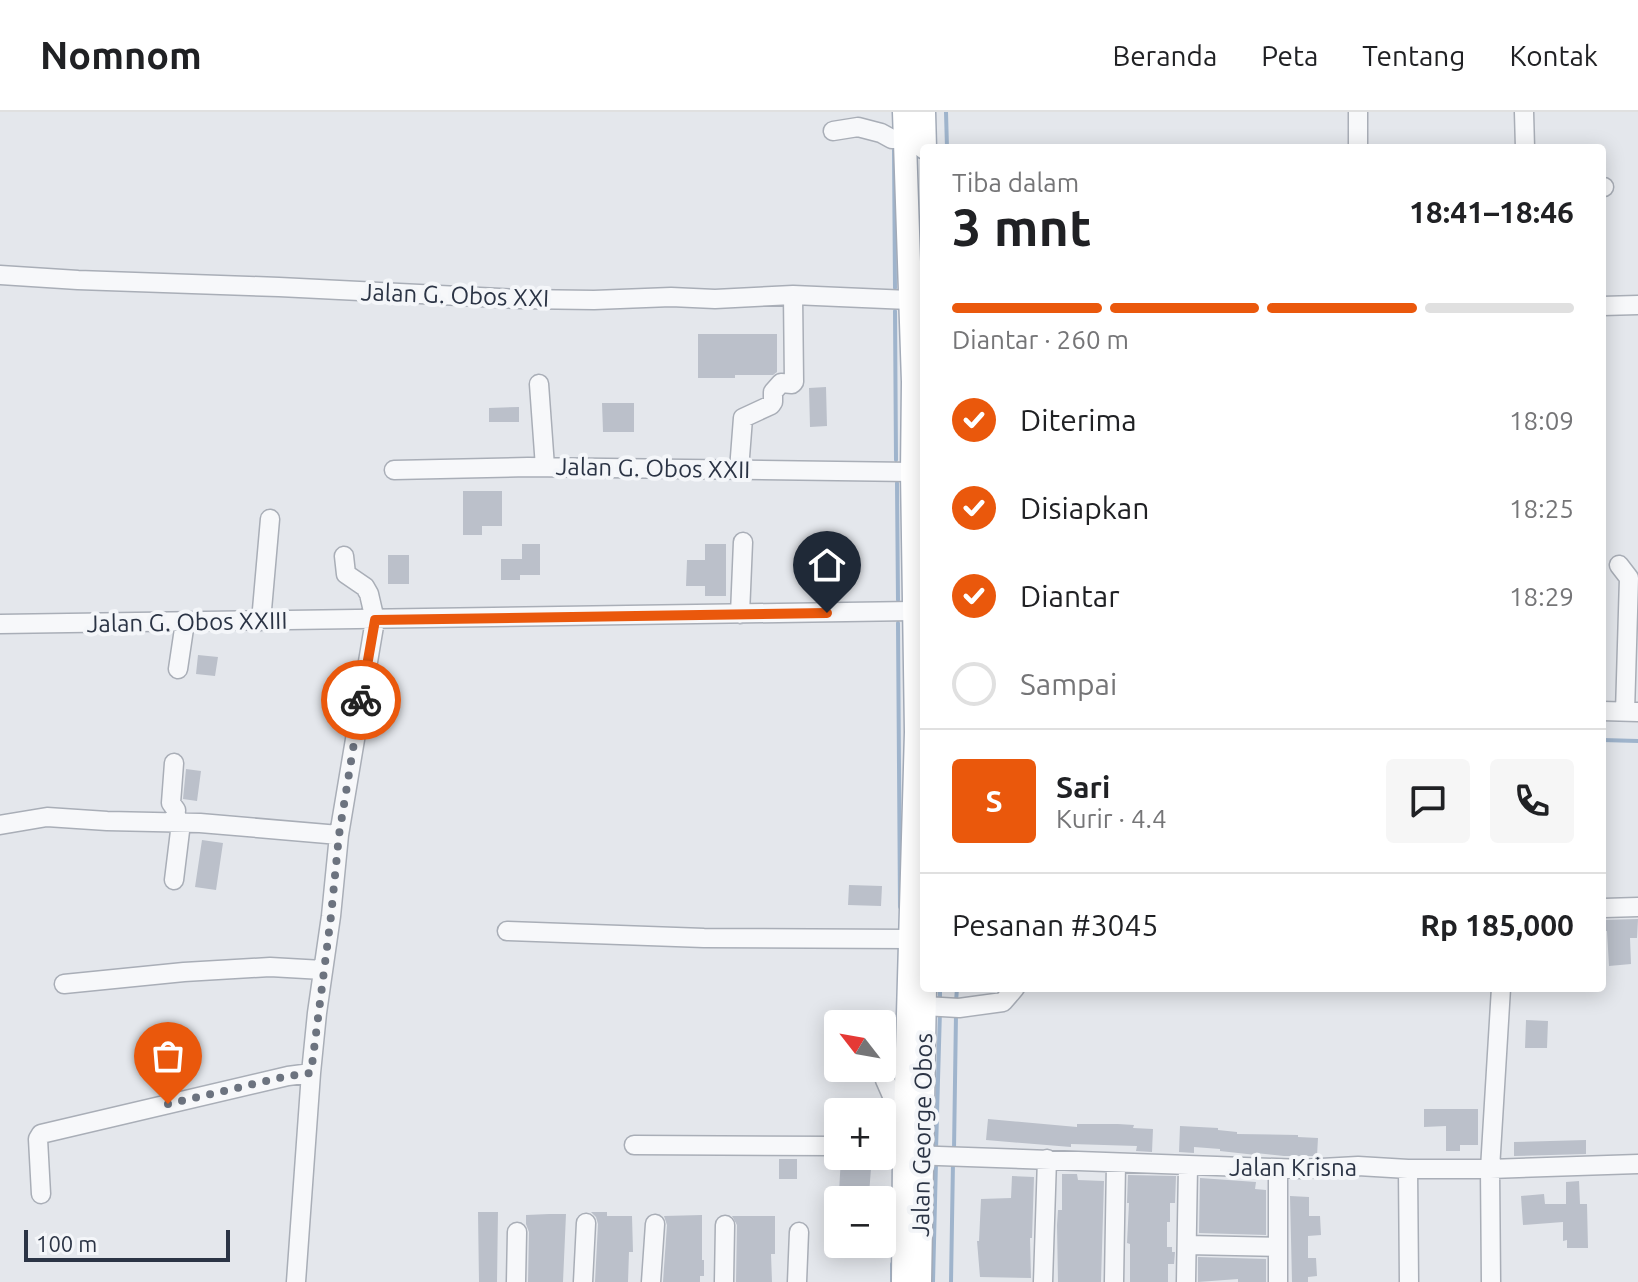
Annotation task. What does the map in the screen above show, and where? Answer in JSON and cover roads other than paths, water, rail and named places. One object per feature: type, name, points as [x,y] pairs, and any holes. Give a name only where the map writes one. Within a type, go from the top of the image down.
[{"type":"main road","name":"Jalan George Obos","points":[[904,112],[915,143]]},
{"type":"main road","name":"Jalan George Obos","points":[[920,1282],[905,1104],[919,685],[913,611],[912,472],[918,382],[909,300],[915,143],[924,112]]},
{"type":"main road","name":"Jalan George Obos","points":[[903,1282],[908,1152],[932,1002]]},
{"type":"street","points":[[1358,112],[1358,144]]},
{"type":"street","points":[[1524,112],[1525,144]]},
{"type":"street","points":[[833,131],[858,127],[915,143]]},
{"type":"street","name":"Jalan G. Obos XXI","points":[[0,275],[520,299],[715,299],[793,295],[909,300]]},
{"type":"street","points":[[739,470],[743,418],[771,405],[773,392],[781,383],[794,382],[793,295]]},
{"type":"street","points":[[1606,306],[1638,305]]},
{"type":"street","points":[[539,384],[545,467]]},
{"type":"street","name":"Jalan G. Obos XXII","points":[[394,470],[545,467],[912,472]]},
{"type":"street","points":[[261,621],[270,519]]},
{"type":"street","points":[[740,614],[743,542]]},
{"type":"street","points":[[296,1282],[311,1073],[339,835],[375,620],[365,587],[346,574],[344,556]]},
{"type":"street","points":[[1606,711],[1632,712],[1629,578],[1619,565]]},
{"type":"street","name":"Jalan G. Obos XXIII","points":[[0,624],[913,611]]},
{"type":"street","points":[[178,669],[185,622]]},
{"type":"street","points":[[174,763],[171,803],[178,822],[174,880]]},
{"type":"street","points":[[0,825],[47,817],[178,822],[339,835]]},
{"type":"street","points":[[1606,908],[1638,907]]},
{"type":"street","points":[[507,931],[704,938],[909,939]]},
{"type":"street","points":[[64,984],[213,970],[270,967],[323,970]]},
{"type":"street","points":[[932,1002],[959,1008],[1003,1002],[1012,992]]},
{"type":"street","points":[[1491,1282],[1490,1169],[1501,992]]},
{"type":"street","points":[[41,1194],[38,1139],[41,1134],[311,1073]]},
{"type":"street","points":[[886,1082],[892,1096],[905,1104]]},
{"type":"street","points":[[634,1145],[824,1146]]},
{"type":"street","name":"Jalan Krisna","points":[[908,1152],[1278,1169],[1358,1166],[1490,1169],[1638,1164]]},
{"type":"street","points":[[1043,1282],[1047,1159]]},
{"type":"street","points":[[1114,1282],[1116,1163]]},
{"type":"street","points":[[1186,1282],[1188,1166]]},
{"type":"street","points":[[1278,1169],[1278,1282]]},
{"type":"street","points":[[1408,1169],[1409,1282]]},
{"type":"street","points":[[583,1282],[586,1223]]},
{"type":"street","points":[[651,1282],[655,1224]]},
{"type":"street","points":[[724,1282],[725,1225]]},
{"type":"street","points":[[516,1282],[517,1232]]},
{"type":"street","points":[[797,1282],[799,1232]]},
{"type":"street","points":[[1187,1245],[1278,1247]]},
{"type":"waterway","points":[[946,112],[947,144]]},
{"type":"waterway","points":[[894,150],[895,288]]},
{"type":"waterway","points":[[895,311],[896,460]]},
{"type":"waterway","points":[[897,483],[898,600]]},
{"type":"waterway","points":[[898,623],[900,907]]},
{"type":"waterway","points":[[1606,740],[1638,741]]},
{"type":"waterway","points":[[940,992],[940,1002]]},
{"type":"waterway","points":[[956,1002],[957,992]]},
{"type":"waterway","points":[[936,1150],[940,1010]]},
{"type":"waterway","points":[[954,1150],[956,1014]]},
{"type":"waterway","points":[[933,1282],[936,1162]]},
{"type":"waterway","points":[[951,1282],[953,1162]]},
{"type":"waterway","points":[[892,1264],[892,1282]]}]
